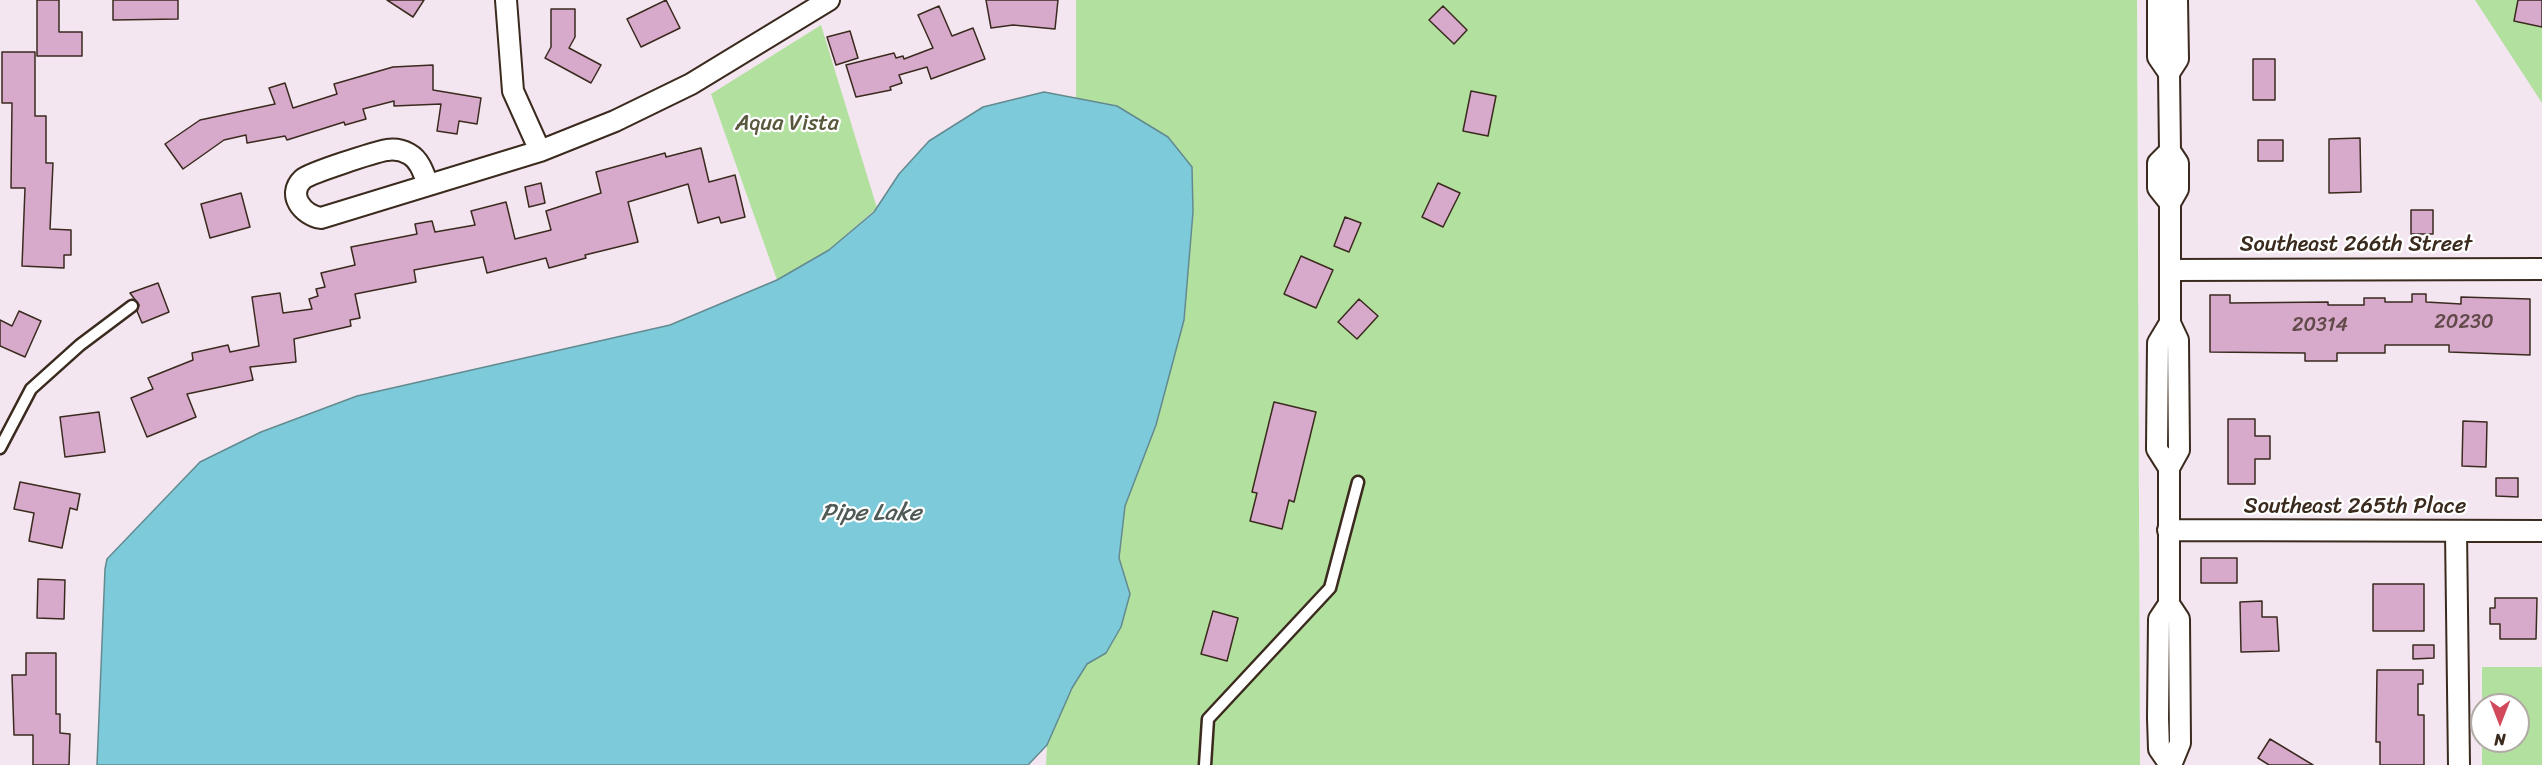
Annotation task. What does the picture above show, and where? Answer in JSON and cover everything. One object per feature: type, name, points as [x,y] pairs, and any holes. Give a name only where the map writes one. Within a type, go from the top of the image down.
[{"type":"street","points":[[506,0],[513,91],[540,151]]},
{"type":"street","points":[[428,185],[412,156],[402,151],[386,150],[308,176],[296,189],[296,195],[299,206],[306,214],[321,218],[540,151],[615,121],[691,84],[829,0]]},
{"type":"street","points":[[2158,0],[2158,57],[2169,73]]},
{"type":"street","points":[[2170,765],[2159,749],[2158,718],[2159,619],[2169,604],[2169,468],[2157,449],[2158,343],[2170,323],[2170,203],[2158,188],[2158,163],[2170,151],[2169,73],[2178,58],[2178,0]]},
{"type":"street","name":"Southeast 266th Street","points":[[2170,270],[2542,269]]},
{"type":"street","name":"Southeast 265th Place","points":[[2168,530],[2542,531]]},
{"type":"street","points":[[2456,531],[2459,765]]},
{"type":"lane","points":[[0,448],[31,389],[80,345],[132,306]]},
{"type":"lane","points":[[1205,765],[1208,719],[1330,588],[1358,482]]},
{"type":"green space","points":[[1076,0],[2137,0],[2140,765],[1046,765],[1047,745],[1072,688],[1087,664],[1106,653],[1121,627],[1130,594],[1119,558],[1125,506],[1156,425],[1184,320],[1193,212],[1117,106],[1076,99]]},
{"type":"green space","points":[[2475,0],[2542,0],[2542,103]]},
{"type":"green space","name":"Aqua Vista","points":[[821,25],[877,208],[829,250],[777,280],[711,94]]},
{"type":"green space","points":[[2482,667],[2542,667],[2542,765],[2482,765],[2482,753],[2530,753],[2530,693],[2482,693]]},
{"type":"water","name":"Pipe Lake","points":[[1044,92],[1117,106],[1168,137],[1192,167],[1193,212],[1184,320],[1156,425],[1125,506],[1119,558],[1130,594],[1121,627],[1106,653],[1087,664],[1072,688],[1047,745],[1028,765],[97,765],[107,559],[200,462],[261,432],[357,396],[670,325],[777,280],[829,250],[874,212],[899,174],[929,141],[983,107]]},
{"type":"building","points":[[37,0],[59,0],[59,32],[82,32],[82,56],[37,56]]},
{"type":"building","points":[[113,0],[178,0],[178,19],[113,20]]},
{"type":"building","points":[[387,0],[424,0],[413,17]]},
{"type":"building","points":[[666,0],[680,28],[641,47],[627,19]]},
{"type":"building","points":[[986,0],[1058,0],[1055,29],[1013,25],[991,28]]},
{"type":"building","points":[[2518,0],[2542,0],[2542,27],[2514,21]]},
{"type":"building","points":[[939,6],[952,36],[973,28],[985,59],[931,79],[927,67],[899,75],[902,83],[890,87],[891,90],[856,97],[846,65],[894,53],[896,58],[903,56],[904,59],[933,48],[918,15]]},
{"type":"building","points":[[1443,6],[1467,30],[1454,44],[1429,20]]},
{"type":"building","points":[[551,9],[575,9],[575,37],[569,48],[601,65],[591,83],[545,58],[551,47]]},
{"type":"building","points":[[850,31],[858,58],[836,65],[827,37]]},
{"type":"building","points":[[2,52],[35,52],[35,116],[46,116],[46,163],[53,163],[50,229],[71,230],[71,255],[64,255],[64,268],[22,266],[25,188],[11,188],[12,103],[2,103]]},
{"type":"building","points":[[2253,59],[2275,59],[2275,100],[2253,100]]},
{"type":"building","points":[[433,65],[433,90],[481,98],[477,124],[459,121],[457,134],[437,131],[441,104],[394,106],[394,101],[363,109],[366,119],[345,125],[344,122],[287,140],[285,136],[247,143],[246,135],[224,140],[183,169],[165,144],[200,120],[275,104],[269,88],[285,83],[293,108],[337,94],[334,84],[393,67]]},
{"type":"building","points":[[1471,91],[1496,96],[1488,136],[1463,131]]},
{"type":"building","points":[[2360,138],[2361,192],[2329,193],[2329,139]]},
{"type":"building","points":[[2258,140],[2283,140],[2283,161],[2258,161]]},
{"type":"building","points":[[701,148],[709,182],[735,175],[745,217],[721,223],[719,217],[698,223],[688,184],[628,202],[638,242],[585,255],[586,258],[549,268],[546,258],[487,273],[483,257],[414,270],[416,282],[355,294],[360,318],[350,320],[351,326],[294,339],[296,362],[250,367],[253,380],[187,394],[196,417],[147,437],[131,398],[153,389],[148,378],[193,360],[192,353],[228,345],[230,352],[259,346],[252,297],[280,293],[283,313],[312,309],[309,299],[318,296],[316,289],[325,287],[321,273],[355,265],[351,247],[417,234],[415,224],[432,221],[435,232],[475,225],[471,211],[506,202],[515,239],[551,230],[546,211],[601,193],[596,172],[665,153],[666,157]]},
{"type":"building","points":[[541,183],[545,203],[529,207],[525,187]]},
{"type":"building","points":[[1438,183],[1460,193],[1443,227],[1422,217]]},
{"type":"building","points":[[241,193],[250,227],[210,238],[201,204]]},
{"type":"building","points":[[2411,210],[2433,210],[2433,234],[2411,234]]},
{"type":"building","points":[[1345,217],[1361,223],[1349,252],[1334,246]]},
{"type":"building","points":[[1301,256],[1333,270],[1316,308],[1284,294]]},
{"type":"building","points":[[158,283],[169,312],[142,323],[137,311],[139,305],[130,293]]},
{"type":"building","points":[[2412,294],[2426,294],[2426,302],[2461,304],[2461,297],[2530,299],[2530,355],[2449,352],[2449,345],[2385,345],[2385,353],[2337,353],[2337,361],[2305,361],[2305,353],[2210,352],[2210,295],[2230,295],[2230,303],[2328,302],[2328,305],[2364,305],[2364,298],[2385,298],[2385,302],[2412,302]]},
{"type":"building","points":[[1359,299],[1378,316],[1357,339],[1338,322]]},
{"type":"building","points":[[19,311],[41,321],[25,357],[0,346],[0,320],[12,326]]},
{"type":"building","points":[[1274,402],[1316,412],[1294,502],[1289,500],[1282,529],[1250,521],[1257,493],[1252,492]]},
{"type":"building","points":[[99,412],[105,452],[65,457],[60,417]]},
{"type":"building","points":[[2228,419],[2255,419],[2255,436],[2270,436],[2270,459],[2255,459],[2255,484],[2228,484]]},
{"type":"building","points":[[2463,421],[2487,422],[2486,467],[2462,466]]},
{"type":"building","points":[[2496,478],[2518,478],[2518,497],[2496,496]]},
{"type":"building","points":[[20,482],[80,494],[77,510],[70,508],[62,548],[29,541],[34,513],[14,509]]},
{"type":"building","points":[[2201,558],[2237,558],[2237,583],[2201,583]]},
{"type":"building","points":[[38,579],[65,580],[64,619],[37,618]]},
{"type":"building","points":[[2373,584],[2424,584],[2424,631],[2373,631]]},
{"type":"building","points":[[2495,598],[2537,598],[2536,639],[2500,639],[2500,624],[2490,624],[2490,608],[2495,608]]},
{"type":"building","points":[[2262,601],[2262,617],[2277,617],[2279,651],[2241,652],[2240,602]]},
{"type":"building","points":[[1213,611],[1238,618],[1227,661],[1201,654]]},
{"type":"building","points":[[2413,645],[2434,645],[2434,658],[2413,659]]},
{"type":"building","points":[[26,653],[56,653],[56,714],[60,714],[60,733],[70,734],[69,765],[33,765],[33,735],[14,735],[12,675],[26,675]]},
{"type":"building","points":[[2377,670],[2423,670],[2423,684],[2418,684],[2418,715],[2424,715],[2424,765],[2380,765],[2380,742],[2376,742]]},
{"type":"building","points":[[2270,739],[2313,765],[2269,765],[2258,758]]}]
